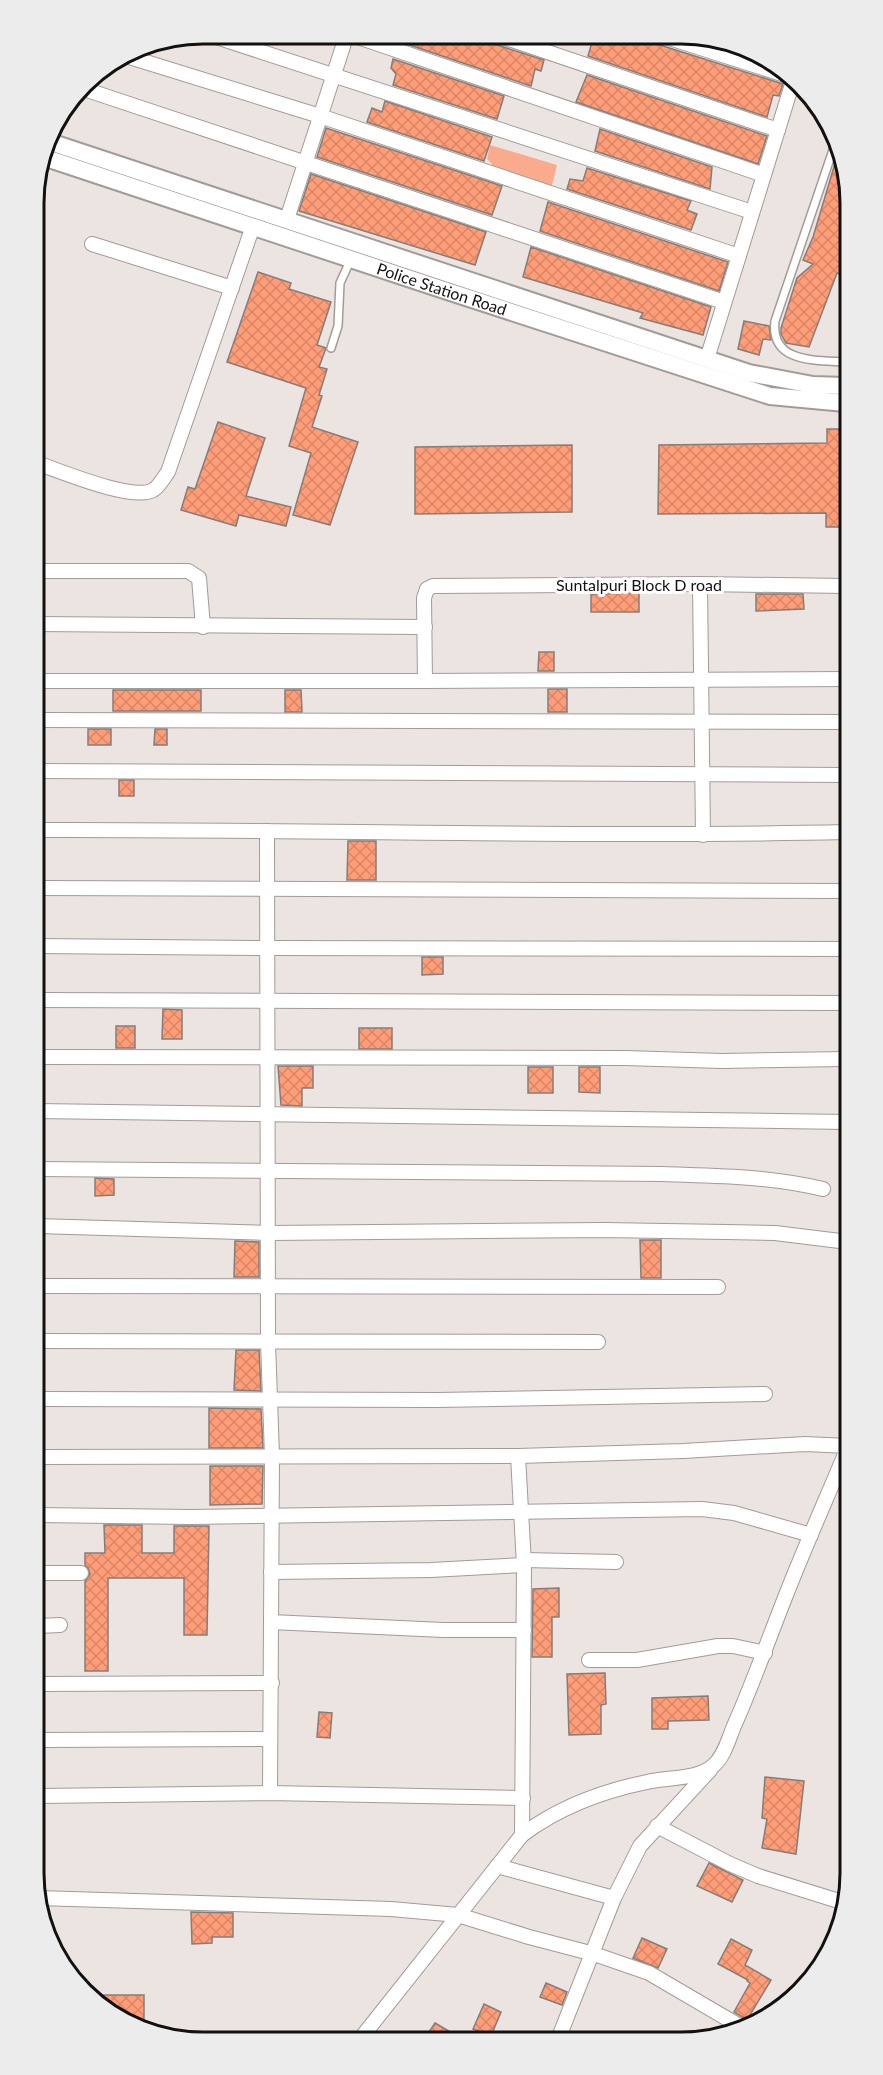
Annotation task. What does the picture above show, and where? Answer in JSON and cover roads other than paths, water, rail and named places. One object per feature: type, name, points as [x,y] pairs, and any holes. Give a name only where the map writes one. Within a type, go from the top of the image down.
[{"type":"street","points":[[239,44],[752,212]]},
{"type":"street","points":[[287,219],[344,44]]},
{"type":"street","points":[[378,44],[764,174]]},
{"type":"street","points":[[524,44],[778,130]]},
{"type":"street","points":[[689,44],[769,70]]},
{"type":"street","points":[[136,59],[320,116],[739,256]]},
{"type":"street","points":[[707,359],[791,89]]},
{"type":"street","points":[[89,91],[724,303]]},
{"type":"street","name":"Police Station Road","points":[[55,144],[749,373],[813,385],[840,386]]},
{"type":"street","name":"Police Station Road","points":[[50,159],[770,396],[840,403]]},
{"type":"street","points":[[44,465],[123,492],[138,494],[153,490],[168,472],[253,226]]},
{"type":"street","points":[[92,244],[232,288]]},
{"type":"street","points":[[44,572],[188,571],[200,578],[203,627]]},
{"type":"street","points":[[700,584],[703,835]]},
{"type":"street","name":"Suntalpuri Block D road","points":[[425,627],[424,598],[427,589],[433,586],[700,584],[840,586]]},
{"type":"street","points":[[44,624],[425,627],[425,681]]},
{"type":"street","points":[[44,681],[840,679]]},
{"type":"street","points":[[44,720],[840,722]]},
{"type":"street","points":[[44,771],[840,775]]},
{"type":"street","points":[[44,830],[703,835],[840,832]]},
{"type":"street","points":[[267,831],[267,1114],[270,1233],[268,1342],[272,1456],[270,1793]]},
{"type":"street","points":[[44,888],[840,891]]},
{"type":"street","points":[[44,946],[840,949]]},
{"type":"street","points":[[44,1000],[840,1003]]},
{"type":"street","points":[[44,1057],[625,1058],[722,1061],[839,1059]]},
{"type":"street","points":[[44,1111],[839,1122]]},
{"type":"street","points":[[44,1169],[675,1174],[746,1176],[782,1180],[823,1190]]},
{"type":"street","points":[[44,1226],[270,1233],[726,1232],[775,1233],[839,1241]]},
{"type":"street","points":[[44,1286],[718,1287]]},
{"type":"street","points":[[44,1341],[598,1342]]},
{"type":"street","points":[[44,1400],[438,1400],[765,1394]]},
{"type":"street","points":[[44,1457],[518,1456],[683,1452],[806,1443],[839,1446]]},
{"type":"street","points":[[518,1456],[524,1563],[522,1835]]},
{"type":"street","points":[[562,2031],[615,1898],[640,1846],[714,1766],[725,1746],[839,1468]]},
{"type":"street","points":[[44,1515],[190,1516],[702,1509],[734,1513],[811,1535]]},
{"type":"street","points":[[271,1572],[431,1570],[524,1563],[616,1562]]},
{"type":"street","points":[[44,1572],[81,1573]]},
{"type":"street","points":[[271,1622],[443,1630],[524,1629]]},
{"type":"street","points":[[44,1626],[60,1625]]},
{"type":"street","points":[[589,1660],[637,1660],[718,1646],[733,1646],[765,1653]]},
{"type":"street","points":[[44,1683],[272,1683]]},
{"type":"street","points":[[44,1740],[270,1739]]},
{"type":"street","points":[[367,2031],[522,1835],[541,1821],[582,1802],[629,1786],[687,1776],[714,1766]]},
{"type":"street","points":[[44,1796],[270,1793],[523,1798]]},
{"type":"street","points":[[657,1826],[758,1876],[836,1900]]},
{"type":"street","points":[[497,1866],[615,1898]]},
{"type":"street","points":[[46,1898],[391,1909],[458,1915],[649,1972],[733,2022]]},
{"type":"lane","points":[[832,154],[775,321],[774,330],[777,342],[785,352],[840,361]]},
{"type":"lane","points":[[331,348],[338,326],[340,283],[351,259]]}]
